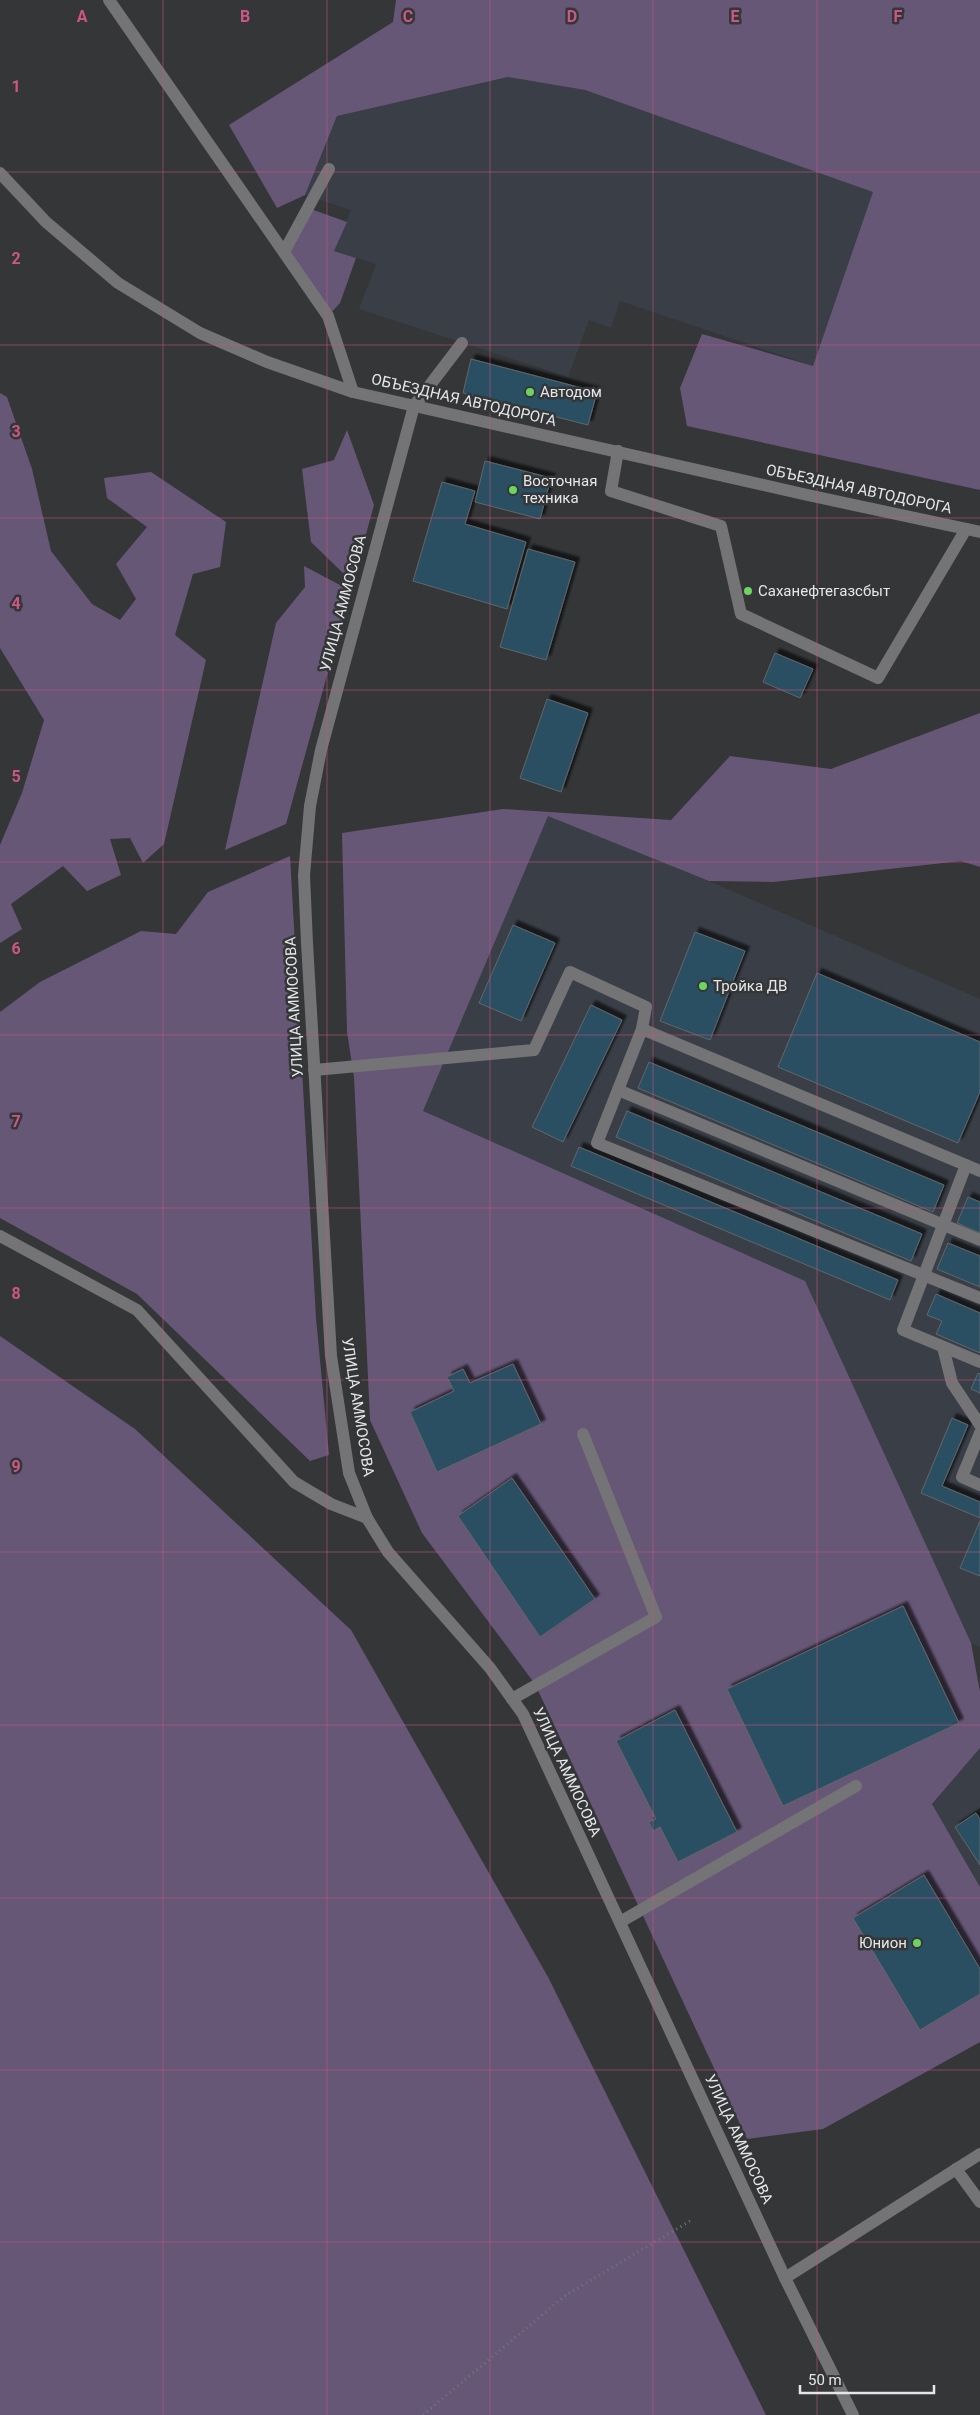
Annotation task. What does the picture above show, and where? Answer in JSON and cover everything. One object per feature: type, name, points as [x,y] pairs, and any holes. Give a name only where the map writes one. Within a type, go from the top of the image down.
[{"type":"street","points":[[109,0],[328,316],[353,392]]},
{"type":"street","points":[[284,252],[328,169]]},
{"type":"street","name":"ОБЪЕЗДНАЯ АВТОДОРОГА","points":[[0,174],[46,222],[118,282],[200,333],[267,362],[353,392],[980,532]]},
{"type":"street","points":[[414,406],[462,343]]},
{"type":"street","name":"УЛИЦА АММОСОВА","points":[[414,406],[321,750],[310,806],[304,875],[331,1356],[349,1472],[367,1518],[388,1552],[490,1668],[523,1714],[785,2278],[854,2415]]},
{"type":"street","points":[[618,451],[611,491],[721,526],[741,614],[878,678],[966,529]]},
{"type":"street","points":[[314,1070],[534,1050],[570,972],[646,1007],[642,1029],[597,1143],[980,1298]]},
{"type":"street","points":[[642,1029],[980,1170]]},
{"type":"street","points":[[618,1090],[980,1240]]},
{"type":"street","points":[[966,1165],[903,1330],[980,1362]]},
{"type":"street","points":[[0,1236],[136,1310],[294,1482],[331,1504],[367,1518]]},
{"type":"street","points":[[943,1346],[952,1383],[980,1425]]},
{"type":"street","points":[[980,1433],[962,1477],[980,1485]]},
{"type":"street","points":[[512,1700],[656,1617],[583,1434]]},
{"type":"street","points":[[620,1922],[856,1786]]},
{"type":"street","points":[[785,2278],[980,2154]]},
{"type":"street","points":[[956,2169],[980,2202]]},
{"type":"path","points":[[423,2415],[566,2295],[690,2221]]},
{"type":"shaded area","points":[[396,0],[980,0],[980,490],[687,426],[680,388],[702,334],[813,366],[873,192],[585,90],[508,77],[337,116],[305,195],[277,208],[229,125],[393,22]]},
{"type":"shaded area","points":[[508,77],[585,90],[874,192],[813,366],[620,301],[611,328],[589,320],[568,377],[359,309],[376,264],[334,251],[351,210],[305,195],[337,116]]},
{"type":"shaded area","points":[[308,208],[347,222],[334,251],[356,258],[340,303],[328,316],[284,252]]},
{"type":"shaded area","points":[[0,393],[7,397],[32,469],[51,551],[92,604],[120,620],[136,599],[116,564],[147,527],[107,498],[104,478],[151,472],[226,522],[220,567],[193,574],[175,635],[206,660],[164,844],[143,863],[130,838],[110,839],[121,875],[87,891],[63,866],[11,904],[22,929],[0,943],[0,845],[22,793],[44,720],[0,648]]},
{"type":"shaded area","points":[[347,430],[374,505],[286,824],[225,850],[276,623],[305,587],[304,566],[340,585],[344,574],[311,542],[302,469],[334,460]]},
{"type":"shaded area","points":[[980,713],[980,867],[961,861],[773,882],[709,881],[548,816],[423,1111],[805,1281],[971,1643],[980,1692],[980,1748],[932,1804],[980,1887],[980,2042],[823,2129],[747,2139],[535,1684],[422,1533],[370,1420],[354,1077],[347,1032],[342,833],[503,809],[671,820],[730,756],[831,769]]},
{"type":"shaded area","points":[[548,815],[709,881],[980,999],[980,1647],[971,1643],[423,1111]]},
{"type":"shaded area","points":[[290,856],[316,1318],[329,1455],[310,1461],[137,1294],[0,1218],[0,1012],[40,982],[141,931],[176,934],[208,892]]},
{"type":"shaded area","points":[[0,1336],[135,1429],[351,1630],[548,1977],[766,2415],[0,2415]]},
{"type":"shaded area","points":[[980,1748],[980,1887],[932,1804]]},
{"type":"building","name":"Автодом","points":[[471,359],[597,392],[588,425],[463,393]]},
{"type":"building","name":"Восточная техника","points":[[485,461],[551,478],[540,519],[475,502]]},
{"type":"building","points":[[442,482],[475,491],[465,524],[526,542],[507,609],[413,581]]},
{"type":"building","points":[[528,549],[575,562],[546,660],[500,647]]},
{"type":"building","points":[[775,653],[813,669],[800,698],[763,682]]},
{"type":"building","points":[[547,699],[588,713],[561,792],[520,778]]},
{"type":"building","points":[[513,925],[555,943],[521,1021],[479,1003]]},
{"type":"building","name":"Тройка ДВ","points":[[695,932],[745,951],[710,1040],[660,1021]]},
{"type":"building","points":[[817,973],[980,1042],[980,1092],[958,1143],[778,1067]]},
{"type":"building","points":[[591,1005],[622,1020],[563,1142],[532,1127]]},
{"type":"building","points":[[649,1062],[944,1185],[933,1212],[638,1088]]},
{"type":"building","points":[[627,1111],[922,1234],[911,1261],[616,1137]]},
{"type":"building","points":[[579,1147],[898,1280],[890,1300],[571,1166]]},
{"type":"building","points":[[968,1197],[980,1202],[980,1233],[957,1223]]},
{"type":"building","points":[[948,1243],[980,1256],[980,1287],[937,1269]]},
{"type":"building","points":[[936,1294],[980,1313],[980,1353],[936,1334],[942,1321],[927,1315]]},
{"type":"building","points":[[513,1364],[541,1424],[437,1472],[410,1412],[454,1391],[447,1377],[463,1369],[470,1383]]},
{"type":"building","points":[[978,1373],[980,1374],[980,1393],[971,1389]]},
{"type":"building","points":[[952,1418],[968,1425],[942,1486],[980,1502],[980,1518],[921,1493]]},
{"type":"building","points":[[512,1478],[595,1599],[540,1637],[458,1516]]},
{"type":"building","points":[[980,1521],[980,1576],[960,1568]]},
{"type":"building","points":[[903,1606],[959,1723],[783,1806],[727,1689]]},
{"type":"building","points":[[675,1710],[737,1832],[678,1862],[660,1827],[653,1831],[649,1822],[656,1819],[616,1741]]},
{"type":"building","points":[[976,1813],[980,1819],[980,1865],[955,1827]]},
{"type":"building","name":"Юнион","points":[[924,1875],[980,1969],[980,1994],[920,2030],[853,1918]]},
{"type":"place","name":"Автодом","points":[[530,392]]},
{"type":"place","name":"Восточная техника","points":[[513,490]]},
{"type":"place","name":"Саханефтегазсбыт","points":[[748,591]]},
{"type":"place","name":"Тройка ДВ","points":[[703,986]]},
{"type":"place","name":"Юнион","points":[[917,1943]]}]
